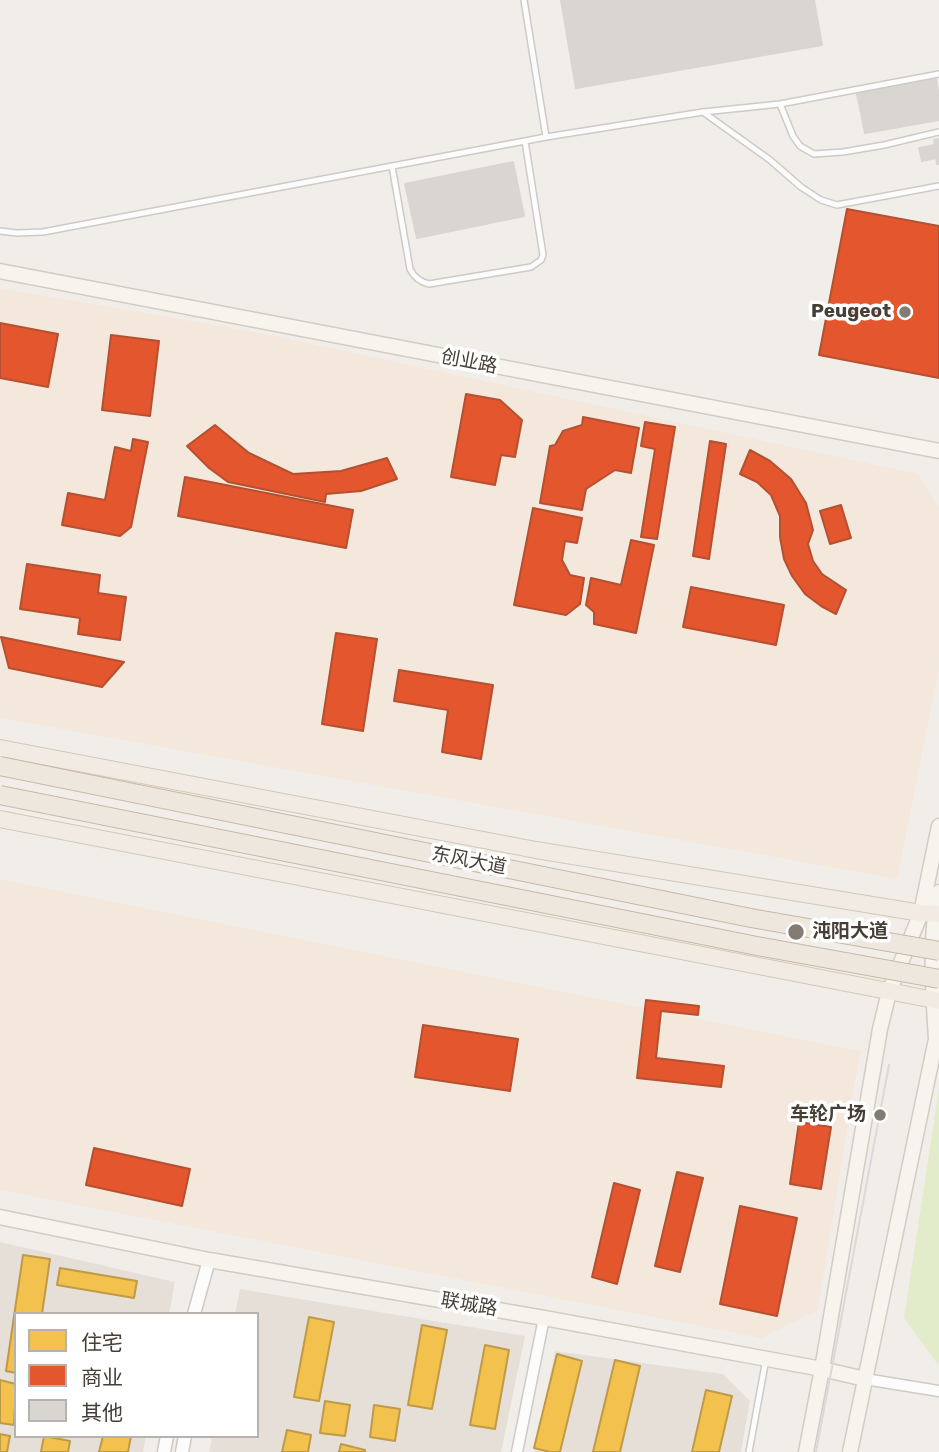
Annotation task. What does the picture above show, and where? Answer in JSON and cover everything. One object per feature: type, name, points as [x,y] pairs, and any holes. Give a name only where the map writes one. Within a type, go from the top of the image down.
[{"type":"highway","name":"东风大道","points":[[0,766],[751,918],[939,951]]},
{"type":"highway","name":"东风大道","points":[[0,795],[757,946],[939,979]]},
{"type":"main road","name":"创业路","points":[[0,271],[939,451]]},
{"type":"main road","points":[[0,748],[536,850],[932,913]]},
{"type":"main road","points":[[0,819],[936,1001]]},
{"type":"main road","points":[[850,1452],[936,1039],[932,913],[939,826]]},
{"type":"main road","points":[[806,1452],[880,1029],[889,992],[932,913],[939,892]]},
{"type":"main road","name":"联城路","points":[[0,1217],[209,1260],[544,1318],[865,1379]]},
{"type":"street","points":[[195,1312],[209,1260]]},
{"type":"street","points":[[204,1312],[209,1260]]},
{"type":"street","points":[[517,1452],[544,1318]]},
{"type":"street","name":"联城路","points":[[865,1379],[939,1391]]},
{"type":"lane","points":[[524,0],[547,137]]},
{"type":"lane","points":[[0,231],[43,232],[547,137],[704,112],[780,104],[939,74]]},
{"type":"lane","points":[[780,104],[793,136],[800,146],[814,154],[884,145],[939,132]]},
{"type":"lane","points":[[704,112],[821,200],[837,205],[939,186]]},
{"type":"lane","points":[[392,166],[410,269],[419,280],[429,284],[531,267],[541,260],[543,255],[525,141]]},
{"type":"lane","points":[[749,1452],[766,1359]]},
{"type":"shaded area","points":[[0,288],[261,333],[918,474],[939,508],[939,668],[897,879],[0,718]]},
{"type":"shaded area","points":[[0,879],[860,1051],[818,1310],[761,1338],[0,1190]]},
{"type":"shaded area","points":[[0,1242],[175,1282],[169,1312],[14,1312],[14,1438],[146,1438],[143,1452],[0,1452]]},
{"type":"shaded area","points":[[240,1289],[525,1336],[501,1452],[209,1452],[212,1438],[259,1438],[259,1312],[235,1312]]},
{"type":"shaded area","points":[[555,1351],[723,1374],[750,1401],[741,1452],[535,1452]]},
{"type":"green space","points":[[939,1089],[939,1366],[904,1318]]},
{"type":"building: 住宅","points":[[23,1255],[50,1259],[42,1312],[15,1312]]},
{"type":"building: 住宅","points":[[60,1268],[137,1281],[134,1298],[57,1285]]},
{"type":"building: 住宅","points":[[14,1316],[14,1373],[6,1371]]},
{"type":"building: 住宅","points":[[309,1317],[334,1322],[319,1401],[294,1397]]},
{"type":"building: 住宅","points":[[422,1325],[447,1330],[432,1409],[408,1405]]},
{"type":"building: 住宅","points":[[485,1345],[509,1350],[495,1429],[470,1425]]},
{"type":"building: 住宅","points":[[557,1354],[582,1361],[560,1452],[550,1452],[534,1448]]},
{"type":"building: 住宅","points":[[615,1360],[640,1366],[620,1452],[593,1452]]},
{"type":"building: 住宅","points":[[0,1380],[14,1384],[14,1425],[0,1423]]},
{"type":"building: 住宅","points":[[706,1390],[732,1396],[719,1452],[692,1452]]},
{"type":"building: 住宅","points":[[325,1401],[350,1405],[345,1436],[320,1433]]},
{"type":"building: 住宅","points":[[374,1405],[400,1409],[395,1441],[370,1437]]},
{"type":"building: 住宅","points":[[287,1430],[311,1435],[308,1452],[282,1452]]},
{"type":"building: 住宅","points":[[0,1434],[10,1436],[7,1452],[0,1452]]},
{"type":"building: 住宅","points":[[44,1438],[70,1441],[68,1452],[41,1452]]},
{"type":"building: 住宅","points":[[102,1438],[131,1438],[128,1452],[99,1452]]},
{"type":"building: 住宅","points":[[341,1444],[365,1450],[365,1452],[339,1452]]},
{"type":"building: 商业","points":[[847,209],[939,226],[939,378],[819,355]]},
{"type":"building: 商业","points":[[0,323],[58,334],[48,387],[0,378]]},
{"type":"building: 商业","points":[[111,335],[159,341],[150,416],[102,410]]},
{"type":"building: 商业","points":[[466,394],[500,400],[522,420],[515,457],[501,455],[495,485],[451,477]]},
{"type":"building: 商业","points":[[583,417],[639,428],[631,473],[615,470],[586,489],[582,510],[540,503],[550,446],[555,445],[563,431],[582,425]]},
{"type":"building: 商业","points":[[645,422],[675,427],[657,539],[641,537],[655,449],[641,446]]},
{"type":"building: 商业","points":[[215,425],[249,453],[293,474],[341,471],[387,458],[397,479],[361,491],[326,494],[325,502],[228,482],[187,446]]},
{"type":"building: 商业","points":[[133,439],[148,442],[131,527],[120,536],[62,525],[68,493],[105,500],[115,447],[131,451]]},
{"type":"building: 商业","points":[[710,441],[726,444],[709,559],[693,556]]},
{"type":"building: 商业","points":[[750,450],[770,461],[791,479],[806,503],[813,530],[808,544],[813,561],[822,574],[846,590],[836,614],[805,594],[792,576],[784,559],[780,516],[771,495],[757,482],[740,474]]},
{"type":"building: 商业","points":[[185,477],[353,510],[346,548],[178,516]]},
{"type":"building: 商业","points":[[841,505],[851,538],[830,544],[820,511]]},
{"type":"building: 商业","points":[[533,508],[582,518],[577,543],[565,541],[562,560],[570,575],[584,578],[580,604],[566,615],[514,605]]},
{"type":"building: 商业","points":[[631,540],[654,545],[636,633],[594,624],[594,612],[586,605],[591,578],[621,585]]},
{"type":"building: 商业","points":[[27,564],[100,575],[98,593],[126,597],[120,640],[78,634],[80,618],[20,609]]},
{"type":"building: 商业","points":[[691,587],[784,605],[776,645],[683,627]]},
{"type":"building: 商业","points":[[336,633],[377,639],[363,731],[322,724]]},
{"type":"building: 商业","points":[[1,637],[124,662],[102,687],[9,668]]},
{"type":"building: 商业","points":[[399,670],[493,685],[481,759],[442,752],[448,710],[394,701]]},
{"type":"building: 商业","points":[[646,1000],[699,1006],[698,1015],[661,1011],[656,1058],[724,1066],[721,1087],[637,1078]]},
{"type":"building: 商业","points":[[423,1025],[518,1039],[510,1091],[415,1077]]},
{"type":"building: 商业","points":[[799,1122],[831,1127],[821,1189],[790,1184]]},
{"type":"building: 商业","points":[[94,1148],[190,1169],[182,1206],[86,1185]]},
{"type":"building: 商业","points":[[677,1172],[703,1178],[680,1272],[655,1266]]},
{"type":"building: 商业","points":[[614,1183],[640,1190],[617,1284],[592,1277]]},
{"type":"building: 商业","points":[[740,1206],[797,1218],[777,1316],[720,1304]]},
{"type":"building: 其他","points":[[561,0],[814,0],[822,45],[576,88]]},
{"type":"building: 其他","points":[[936,79],[939,120],[865,133],[857,94]]},
{"type":"building: 其他","points":[[939,139],[939,164],[936,158],[922,161],[919,148],[935,145],[934,140]]},
{"type":"building: 其他","points":[[513,162],[524,216],[417,238],[405,184]]},
{"type":"tram line","points":[[816,1452],[889,1065]]},
{"type":"place","name":"Peugeot","points":[[905,312]]},
{"type":"place","name":"沌阳大道","points":[[796,932]]},
{"type":"place","name":"车轮广场","points":[[880,1115]]}]
